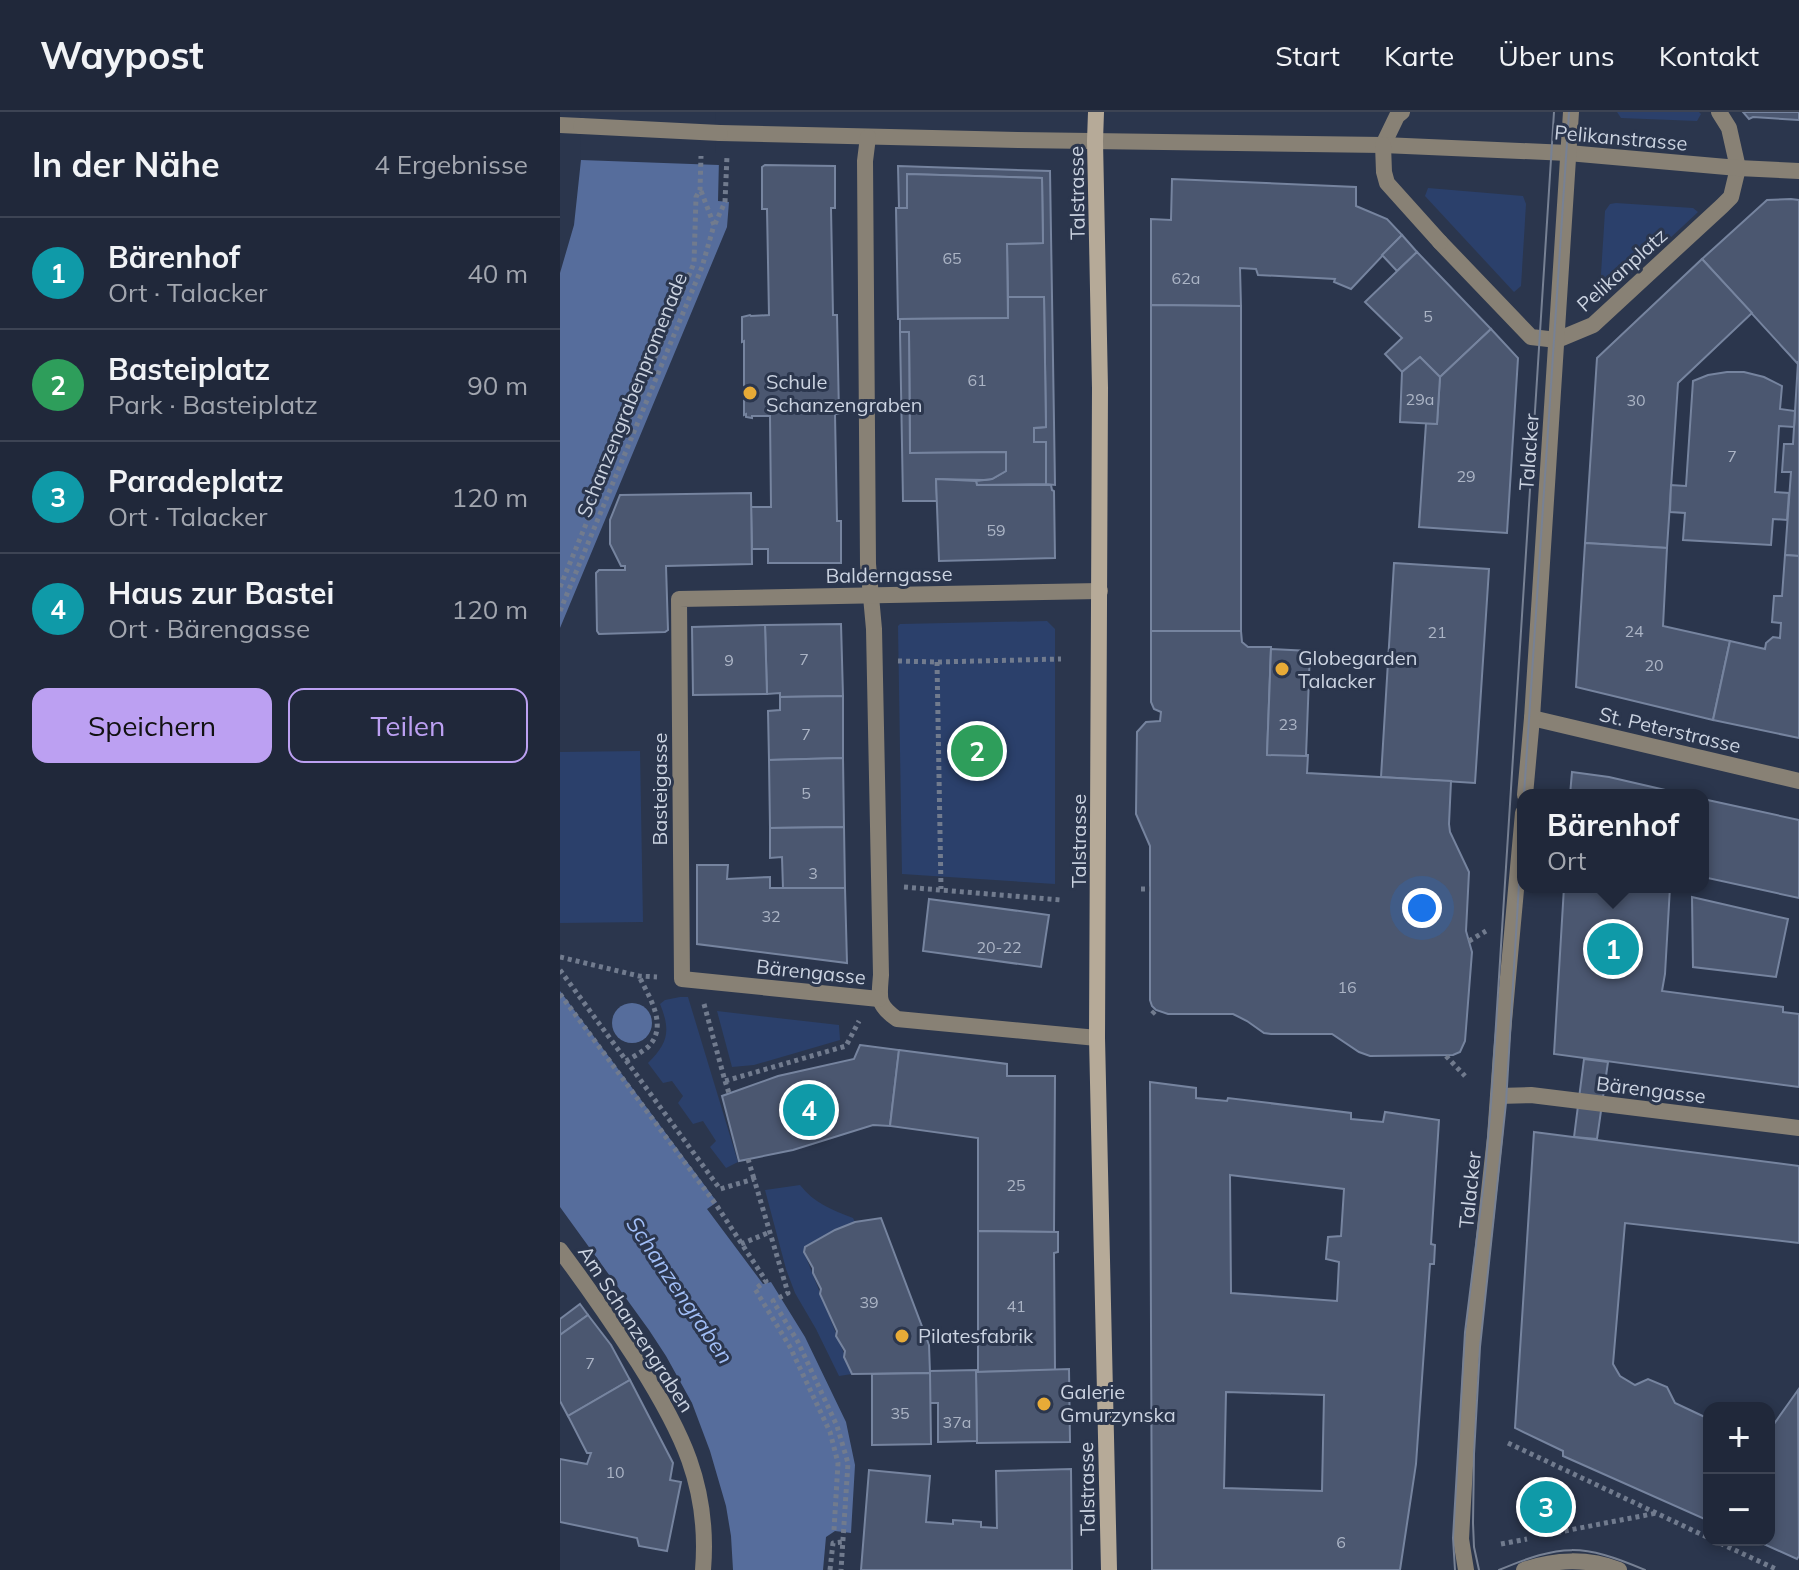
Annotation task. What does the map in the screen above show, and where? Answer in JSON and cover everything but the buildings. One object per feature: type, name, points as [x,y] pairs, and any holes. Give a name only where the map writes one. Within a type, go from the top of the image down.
[{"type":"street","name":"Talstrasse","points":[[1096,112],[1100,388],[1097,1038],[1109,1570]]},
{"type":"street","points":[[1402,112],[1383,145],[1387,183],[1531,337],[1557,340]]},
{"type":"street","name":"Talacker","points":[[1526,789],[1571,112]]},
{"type":"street","points":[[1719,112],[1729,128],[1738,168]]},
{"type":"street","name":"Pelikanstrasse","points":[[560,125],[868,137],[1383,145],[1568,153],[1799,171]]},
{"type":"street","points":[[868,137],[865,161],[868,564],[874,645],[879,999]]},
{"type":"street","name":"Pelikanplatz","points":[[1557,340],[1593,325],[1722,206],[1731,197],[1738,168]]},
{"type":"street","name":"Balderngasse","points":[[679,599],[1100,591]]},
{"type":"street","name":"Basteigasse","points":[[679,599],[690,979]]},
{"type":"street","name":"St. Peterstrasse","points":[[1532,718],[1799,781]]},
{"type":"street","name":"Talacker","points":[[1466,1570],[1461,1539],[1471,1356],[1495,1137],[1517,881]]},
{"type":"street","name":"Bärengasse","points":[[690,979],[879,999],[885,1010],[897,1019],[1097,1038]]},
{"type":"street","name":"Bärengasse","points":[[1498,1096],[1531,1095],[1799,1128]]},
{"type":"street","name":"Am Schanzengraben","points":[[560,1250],[622,1336],[683,1442],[703,1512],[703,1570]]},
{"type":"street","points":[[1524,1570],[1559,1561],[1592,1563],[1619,1570]]},
{"type":"path","name":"Schanzengrabenpromenade","points":[[560,611],[702,267],[714,225],[725,202],[728,155]]},
{"type":"path","points":[[701,166],[700,190],[714,225]]},
{"type":"path","points":[[560,587],[694,263],[696,197],[700,190]]},
{"type":"path","points":[[893,660],[1061,659]]},
{"type":"path","points":[[937,662],[941,889]]},
{"type":"path","points":[[895,887],[1061,900]]},
{"type":"path","points":[[1141,889],[1150,889]]},
{"type":"path","points":[[1469,941],[1486,931]]},
{"type":"path","points":[[560,957],[639,976],[690,979],[729,1093]]},
{"type":"path","points":[[560,970],[720,1189],[754,1179]]},
{"type":"path","points":[[626,1061],[649,1046],[657,1029],[655,1010],[639,976]]},
{"type":"path","points":[[560,994],[717,1206],[766,1281],[755,1289],[790,1347],[830,1432],[838,1463],[834,1530]]},
{"type":"path","points":[[725,1081],[846,1046],[860,1020]]},
{"type":"path","points":[[1446,1056],[1465,1076]]},
{"type":"path","points":[[748,1159],[788,1293],[773,1301],[798,1342],[837,1426],[848,1463],[841,1570]]},
{"type":"path","points":[[741,1244],[770,1232]]},
{"type":"path","points":[[1508,1443],[1703,1535]]},
{"type":"path","points":[[1541,1536],[1657,1513]]},
{"type":"path","points":[[1501,1544],[1528,1539]]},
{"type":"path","points":[[830,1570],[833,1543],[842,1542]]},
{"type":"path","points":[[1726,1546],[1778,1570]]},
{"type":"shaded area","points":[[1617,112],[1701,114],[1697,121],[1621,118]]},
{"type":"shaded area","points":[[1428,188],[1523,196],[1526,204],[1521,286],[1514,292],[1425,196]]},
{"type":"shaded area","points":[[1610,204],[1693,208],[1698,212],[1607,297],[1600,290],[1605,211]]},
{"type":"shaded area","points":[[1047,621],[1055,629],[1055,884],[902,874],[898,626]]},
{"type":"shaded area","points":[[640,751],[643,922],[560,923],[560,752]]},
{"type":"shaded area","points":[[688,997],[738,1162],[726,1168],[710,1147],[716,1141],[703,1121],[693,1124],[678,1103],[683,1096],[672,1081],[663,1083],[648,1063],[666,1036],[666,1022],[660,1004]]},
{"type":"shaded area","points":[[717,1011],[839,1025],[840,1040],[754,1065],[732,1067]]},
{"type":"shaded area","points":[[800,1185],[817,1201],[853,1218],[855,1222],[805,1246],[804,1252],[852,1374],[839,1376],[795,1293],[786,1269],[765,1190]]},
{"type":"water","points":[[581,112],[719,159],[718,201],[729,202],[727,227],[560,628],[560,273],[574,225],[581,160]]},
{"type":"water","name":"Schanzengraben","points":[[560,991],[717,1202],[707,1209],[763,1284],[771,1282],[805,1337],[846,1422],[855,1465],[851,1533],[835,1531],[826,1537],[823,1570],[733,1570],[726,1506],[692,1403],[649,1330],[560,1207]]},
{"type":"water","points":[[632,1003],[646,1009],[652,1023],[646,1037],[632,1043],[618,1037],[612,1023],[618,1009]]},
{"type":"pier","points":[[580,112],[716,112],[715,153],[719,155],[719,165],[581,160]]},
{"type":"tram line","points":[[1455,1570],[1453,1538],[1465,1332],[1491,1103],[1554,112]]},
{"type":"tram line","points":[[1524,789],[1569,112]]},
{"type":"tram line","points":[[1479,1570],[1473,1523],[1480,1347],[1506,1103],[1518,893]]},
{"type":"tram line","points":[[1499,1570],[1539,1555],[1572,1550],[1604,1555],[1645,1570]]},
{"type":"place","name":"Schule Schanzengraben","points":[[750,393]]},
{"type":"place","name":"Globegarden Talacker","points":[[1282,669]]},
{"type":"place","name":"Basteiplatz","points":[[977,751]]},
{"type":"place","name":"Bärenhof","points":[[1613,949]]},
{"type":"place","name":"Haus zur Bastei","points":[[809,1110]]},
{"type":"place","name":"Pilatesfabrik","points":[[902,1336]]},
{"type":"place","name":"Galerie Gmurzynska","points":[[1044,1404]]},
{"type":"place","name":"Paradeplatz","points":[[1546,1507]]}]
